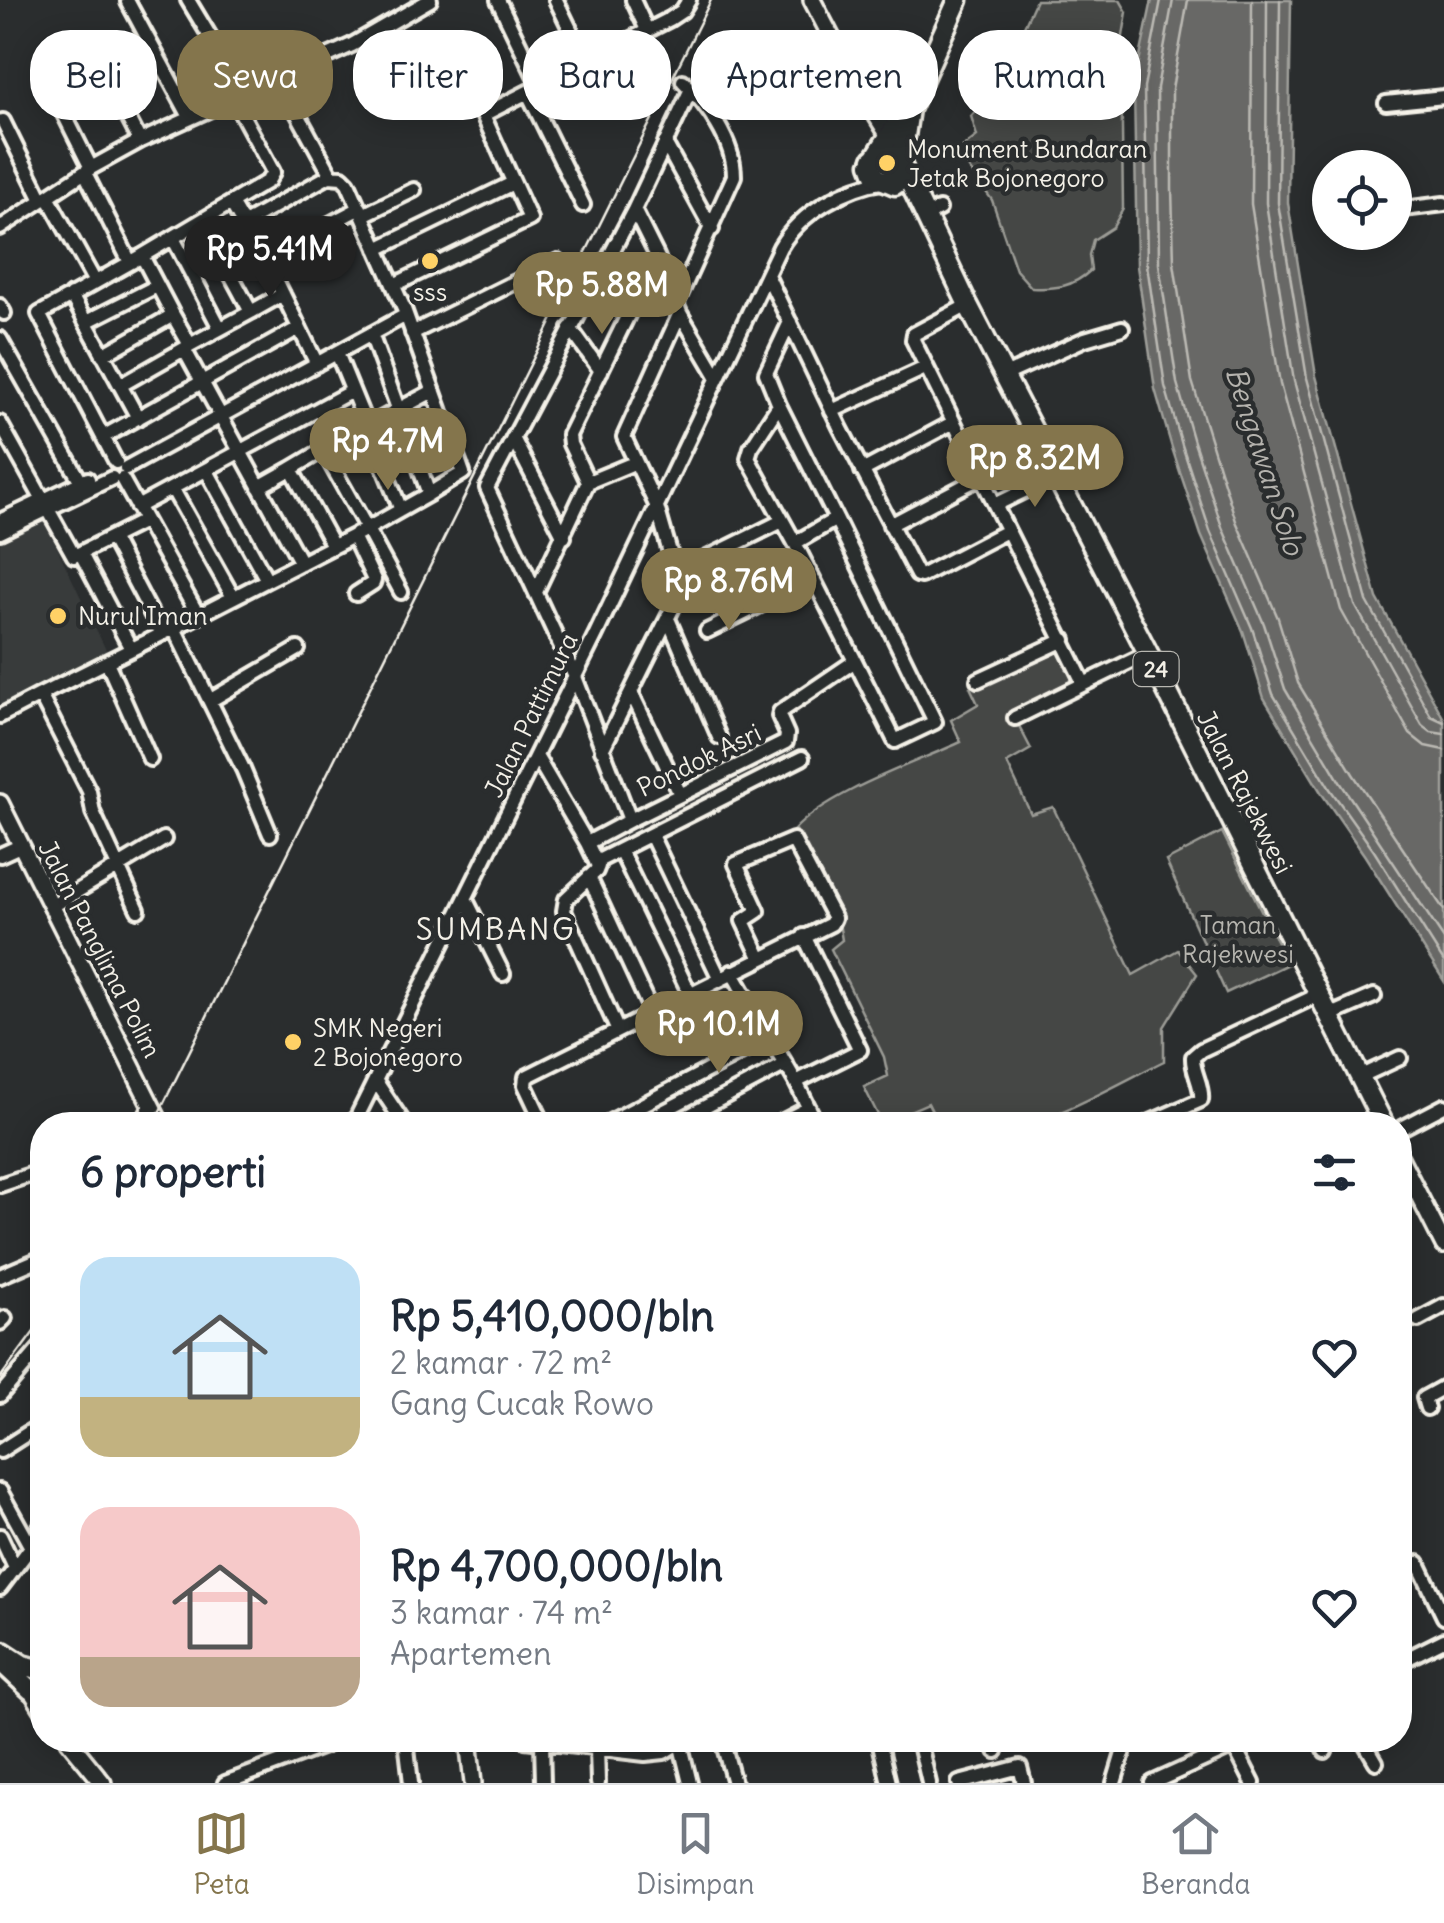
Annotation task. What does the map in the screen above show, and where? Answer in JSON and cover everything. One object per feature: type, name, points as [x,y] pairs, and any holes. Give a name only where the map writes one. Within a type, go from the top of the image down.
[{"type":"highway","points":[[938,43],[958,0]]},
{"type":"highway","points":[[872,162],[898,120]]},
{"type":"highway","points":[[887,181],[896,176],[906,120]]},
{"type":"highway","points":[[872,162],[884,152],[899,161]]},
{"type":"highway","name":"24","points":[[899,161],[929,213]]},
{"type":"highway","name":"24","points":[[872,162],[876,178],[887,181],[929,213]]},
{"type":"highway","name":"Jalan Rajekwesi","points":[[929,213],[968,305],[1148,653],[1378,1112]]},
{"type":"highway","points":[[0,1650],[30,1672]]},
{"type":"highway","points":[[0,1661],[30,1674]]},
{"type":"main road","points":[[812,0],[829,30]]},
{"type":"main road","points":[[872,162],[877,138],[875,120]]},
{"type":"main road","points":[[879,120],[899,161]]},
{"type":"main road","name":"Jalan Panglima Polim","points":[[0,803],[154,1112]]},
{"type":"main road","points":[[1412,1181],[1444,1244]]},
{"type":"main road","points":[[78,1752],[103,1783]]},
{"type":"main road","points":[[470,1752],[474,1783]]},
{"type":"street","points":[[188,0],[204,30]]},
{"type":"street","points":[[333,53],[430,0]]},
{"type":"street","points":[[498,0],[523,62]]},
{"type":"street","points":[[556,0],[571,30]]},
{"type":"street","points":[[633,0],[647,30],[677,16],[690,0]]},
{"type":"street","points":[[128,2],[177,93]]},
{"type":"street","points":[[602,750],[681,591],[657,507],[634,463],[625,430],[728,194],[734,166],[710,112],[687,85],[634,210],[487,488],[575,678],[602,750],[630,820]]},
{"type":"street","points":[[394,286],[529,220],[482,118],[523,96]]},
{"type":"street","points":[[1386,103],[1444,97]]},
{"type":"street","points":[[65,120],[88,170],[136,259],[157,286],[220,418],[300,563]]},
{"type":"street","points":[[129,120],[140,141]]},
{"type":"street","points":[[2,222],[88,170],[184,120]]},
{"type":"street","points":[[198,616],[117,472],[39,317],[40,312],[268,181],[273,172],[249,120]]},
{"type":"street","points":[[301,120],[331,175]]},
{"type":"street","points":[[547,120],[583,205]]},
{"type":"street","points":[[3,121],[96,282]]},
{"type":"street","points":[[665,143],[712,228]]},
{"type":"street","points":[[854,190],[872,162]]},
{"type":"street","points":[[0,716],[367,529],[463,473],[406,315],[345,179],[331,175],[243,224]]},
{"type":"street","points":[[854,190],[887,181]]},
{"type":"street","points":[[377,250],[513,183]]},
{"type":"street","points":[[262,259],[414,190]]},
{"type":"street","name":"Jalan Pattimura","points":[[360,1112],[794,224],[854,190]]},
{"type":"street","points":[[231,204],[283,294],[317,364]]},
{"type":"street","points":[[1412,208],[1444,204]]},
{"type":"street","points":[[634,210],[679,307],[717,376]]},
{"type":"street","points":[[202,221],[251,312]]},
{"type":"street","points":[[173,238],[220,328]]},
{"type":"street","points":[[588,482],[569,436],[657,256]]},
{"type":"street","points":[[412,333],[558,261]]},
{"type":"street","points":[[767,275],[862,471],[919,576],[1008,531]]},
{"type":"street","points":[[86,322],[157,286]]},
{"type":"street","points":[[121,385],[283,294]]},
{"type":"street","points":[[71,295],[138,418]]},
{"type":"street","points":[[968,305],[914,334],[913,340],[1084,684]]},
{"type":"street","points":[[103,355],[172,315]]},
{"type":"street","points":[[0,521],[46,505],[117,472],[406,315]]},
{"type":"street","points":[[779,405],[748,458],[895,740],[935,722],[766,373],[790,322]]},
{"type":"street","points":[[102,437],[299,328]]},
{"type":"street","points":[[570,328],[601,371]]},
{"type":"street","points":[[1004,375],[1086,338],[1122,328]]},
{"type":"street","points":[[371,334],[429,494]]},
{"type":"street","points":[[0,339],[81,482]]},
{"type":"street","points":[[338,352],[402,510]]},
{"type":"street","points":[[832,411],[925,368]]},
{"type":"street","points":[[137,507],[352,391]]},
{"type":"street","points":[[259,487],[433,391]]},
{"type":"street","points":[[862,471],[954,422]]},
{"type":"street","points":[[0,423],[73,555],[144,521]]},
{"type":"street","points":[[513,438],[564,538]]},
{"type":"street","points":[[323,450],[400,592]]},
{"type":"street","points":[[536,592],[588,482],[634,463]]},
{"type":"street","points":[[291,469],[333,546]]},
{"type":"street","points":[[206,470],[267,580]]},
{"type":"street","points":[[0,532],[81,482],[117,472]]},
{"type":"street","points":[[995,505],[1057,476]]},
{"type":"street","points":[[890,525],[982,477]]},
{"type":"street","points":[[172,488],[233,597]]},
{"type":"street","points":[[794,542],[836,519]]},
{"type":"street","points":[[677,574],[782,521]]},
{"type":"street","points":[[353,536],[374,580],[374,584],[356,594]]},
{"type":"street","points":[[112,538],[210,700],[270,834]]},
{"type":"street","points":[[81,554],[132,649]]},
{"type":"street","points":[[712,556],[740,615]]},
{"type":"street","points":[[707,632],[790,592]]},
{"type":"street","points":[[669,620],[720,737]]},
{"type":"street","points":[[978,680],[1064,640]]},
{"type":"street","points":[[210,700],[298,649]]},
{"type":"street","points":[[1014,718],[1148,653]]},
{"type":"street","name":"Pondok Asri","points":[[587,843],[786,742],[780,712],[855,661]]},
{"type":"street","points":[[106,662],[150,759]]},
{"type":"street","points":[[632,694],[680,794]]},
{"type":"street","points":[[40,695],[89,791],[93,812],[138,910]]},
{"type":"street","points":[[536,756],[596,862],[596,870],[566,899],[564,911],[617,1029]]},
{"type":"street","points":[[596,862],[802,758]]},
{"type":"street","points":[[651,835],[726,975],[771,1037],[811,1112]]},
{"type":"street","points":[[52,907],[164,838]]},
{"type":"street","points":[[538,1112],[524,1080],[617,1029],[831,924],[834,918],[796,842],[790,839],[736,864],[758,911],[743,921],[760,957]]},
{"type":"street","points":[[0,856],[20,846]]},
{"type":"street","points":[[620,850],[690,994]]},
{"type":"street","points":[[590,877],[652,1013]]},
{"type":"street","points":[[466,900],[503,974]]},
{"type":"street","points":[[796,1082],[860,1050],[804,936]]},
{"type":"street","points":[[1174,1112],[1201,1100],[1193,1063],[1201,1050],[1318,994]]},
{"type":"street","points":[[1328,1016],[1374,996]]},
{"type":"street","points":[[629,1112],[771,1037]]},
{"type":"street","points":[[1360,1077],[1400,1058]]},
{"type":"street","points":[[696,1112],[786,1064]]},
{"type":"street","points":[[376,1080],[397,1112]]},
{"type":"street","points":[[1412,1123],[1444,1106]]},
{"type":"street","points":[[801,1112],[809,1108]]},
{"type":"street","points":[[0,1185],[30,1175]]},
{"type":"street","points":[[0,1276],[30,1263]]},
{"type":"street","points":[[1418,1320],[1444,1306]]},
{"type":"street","points":[[0,1394],[30,1360]]},
{"type":"street","points":[[1428,1408],[1424,1398],[1444,1388]]},
{"type":"street","points":[[0,1451],[30,1432]]},
{"type":"street","points":[[0,1491],[30,1545]]},
{"type":"street","points":[[0,1536],[15,1568]]},
{"type":"street","points":[[0,1588],[30,1548]]},
{"type":"street","points":[[1418,1563],[1444,1617]]},
{"type":"street","points":[[1412,1656],[1444,1640]]},
{"type":"street","points":[[225,1783],[308,1752]]},
{"type":"street","points":[[407,1752],[411,1783]]},
{"type":"street","points":[[542,1752],[543,1783]]},
{"type":"street","points":[[596,1752],[598,1783]]},
{"type":"street","points":[[625,1752],[664,1752]]},
{"type":"street","points":[[684,1752],[690,1783]]},
{"type":"street","points":[[725,1752],[734,1783]]},
{"type":"street","points":[[881,1752],[889,1783]]},
{"type":"street","points":[[922,1752],[929,1783]]},
{"type":"street","points":[[1114,1783],[1124,1752]]},
{"type":"street","points":[[1152,1783],[1216,1752]]},
{"type":"street","points":[[1236,1752],[1252,1783]]},
{"type":"street","points":[[1370,1752],[1376,1762]]},
{"type":"street","points":[[959,1783],[1020,1767],[1024,1783]]},
{"type":"shaded area","points":[[40,512],[107,652],[0,706],[0,529]]},
{"type":"green space","points":[[1036,0],[1120,0],[1127,12],[1124,30],[1022,30]]},
{"type":"green space","points":[[972,120],[1122,120],[1123,209],[1113,227],[1093,240],[1091,270],[1084,276],[1064,286],[1032,288],[1016,270],[992,200],[957,152],[977,136]]},
{"type":"green space","points":[[1063,644],[1079,681],[1017,722],[1031,749],[1007,763],[1031,814],[1053,807],[1133,975],[1178,950],[1197,974],[1164,1027],[1164,1061],[1061,1112],[932,1112],[928,1103],[907,1112],[876,1112],[864,1087],[888,1076],[884,1057],[831,949],[842,940],[839,923],[793,831],[848,792],[961,742],[951,720],[978,704],[970,687]]},
{"type":"green space","name":"Taman Rajekwesi","points":[[1222,832],[1288,964],[1226,993],[1166,861]]},
{"type":"water","name":"Bengawan Solo","points":[[1152,0],[1291,0],[1288,203],[1316,376],[1377,598],[1444,719],[1444,981],[1264,698],[1243,631],[1201,535],[1172,448],[1155,389],[1137,266],[1135,120],[1141,120],[1141,53]]},
{"type":"railway","points":[[159,1112],[711,0]]},
{"type":"railway","points":[[0,1378],[30,1337]]},
{"type":"place","name":"Monument Bundaran Jetak Bojonegoro","points":[[887,163]]},
{"type":"place","name":"sss","points":[[430,261]]},
{"type":"place","name":"Nurul Iman","points":[[58,616]]},
{"type":"place","name":"SMK Negeri 2 Bojonegoro","points":[[293,1042]]},
{"type":"district","name":"SUMBANG","points":[[496,929]]}]
